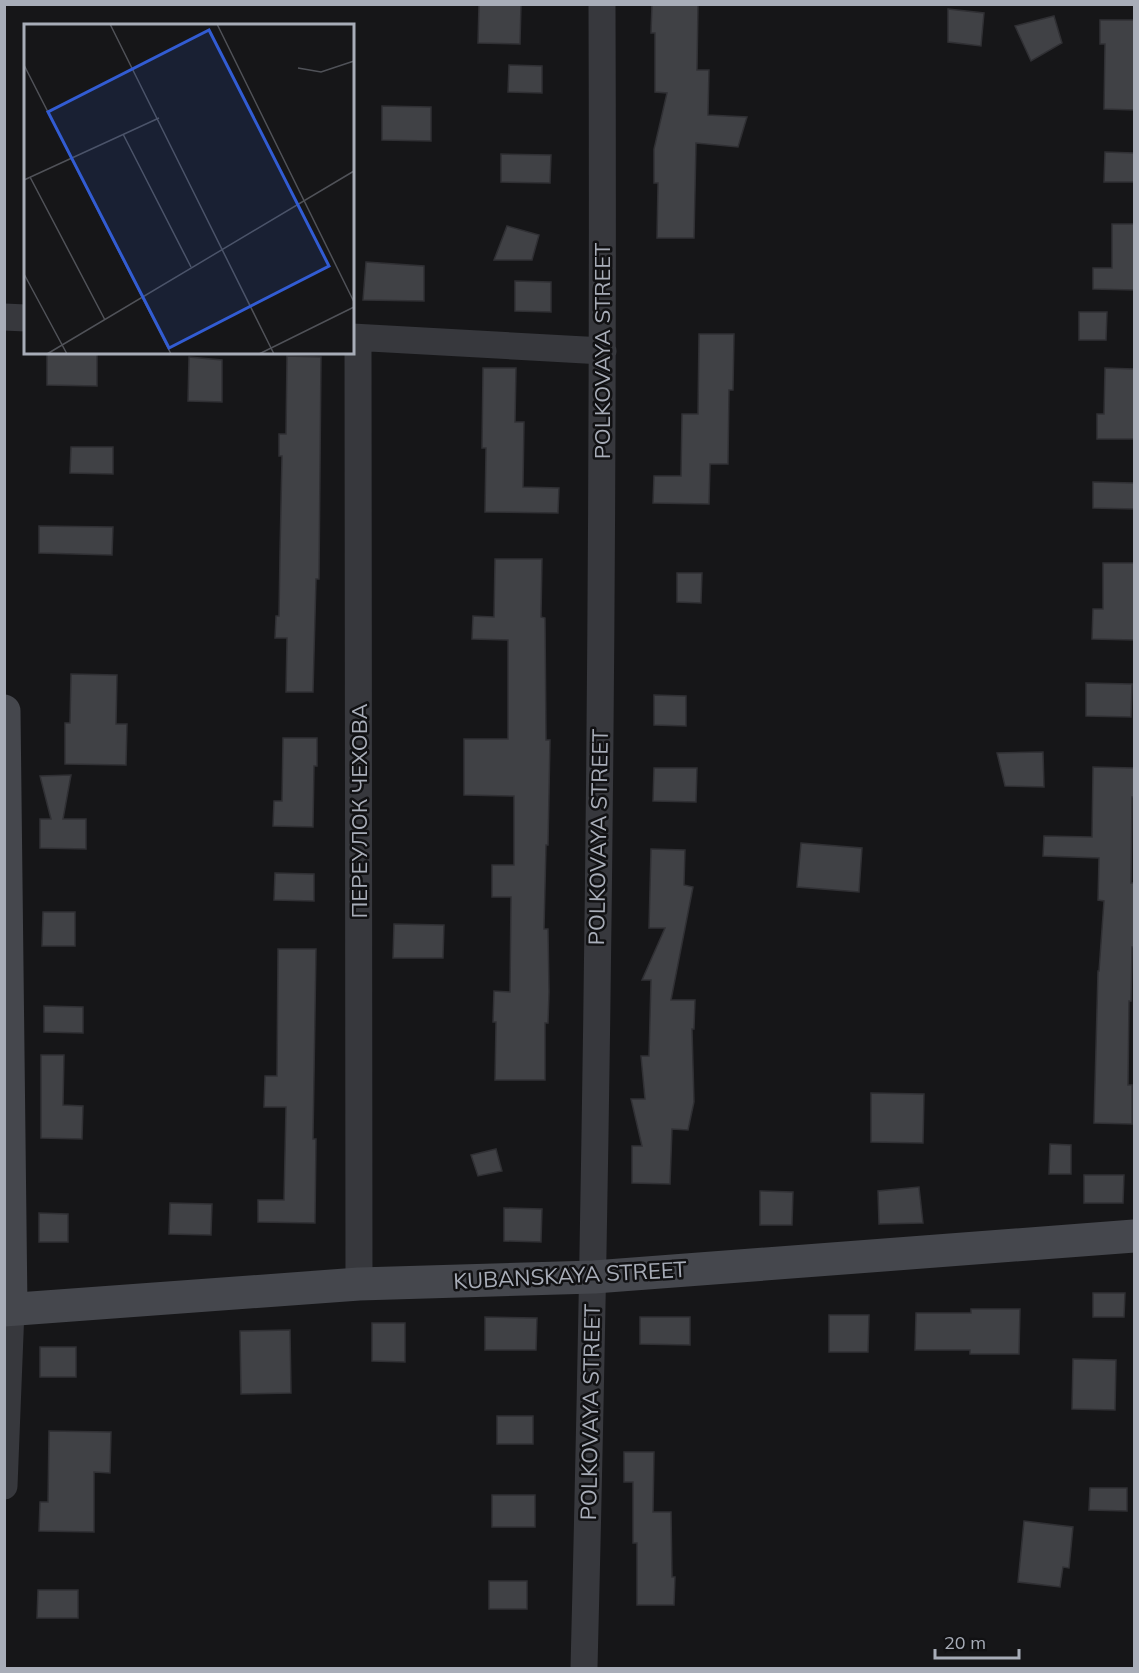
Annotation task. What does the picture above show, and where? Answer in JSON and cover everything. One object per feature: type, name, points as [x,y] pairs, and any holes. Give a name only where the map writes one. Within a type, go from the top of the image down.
[{"type":"street","name":"POLKOVAYA STREET","points":[[584,1668],[594,1277],[603,351],[602,4]]},
{"type":"street","points":[[4,317],[24,318]]},
{"type":"street","points":[[355,338],[603,351]]},
{"type":"street","name":"ПЕРЕУЛОК ЧЕХОВА","points":[[355,338],[359,1284]]},
{"type":"street","points":[[4,711],[8,1309],[4,1486]]},
{"type":"street","name":"KUBANSKAYA STREET","points":[[8,1309],[359,1284],[594,1277],[1134,1236]]},
{"type":"building","points":[[479,4],[521,4],[520,44],[478,43]]},
{"type":"building","points":[[652,4],[698,4],[697,70],[709,70],[708,115],[747,117],[738,147],[696,143],[694,238],[657,238],[658,183],[654,183],[654,149],[667,93],[655,92],[655,33],[651,33]]},
{"type":"building","points":[[948,9],[984,13],[981,46],[948,42]]},
{"type":"building","points":[[1054,16],[1062,43],[1031,61],[1015,26]]},
{"type":"building","points":[[1100,20],[1134,20],[1134,110],[1104,109],[1105,44],[1100,44]]},
{"type":"building","points":[[509,65],[542,66],[542,93],[508,92]]},
{"type":"building","points":[[382,106],[431,107],[431,141],[382,140]]},
{"type":"building","points":[[1105,152],[1134,153],[1134,182],[1104,182]]},
{"type":"building","points":[[501,154],[551,155],[550,183],[501,182]]},
{"type":"building","points":[[1112,224],[1134,224],[1134,290],[1093,289],[1093,268],[1112,268]]},
{"type":"building","points":[[507,226],[539,235],[532,260],[494,260]]},
{"type":"building","points":[[366,262],[424,266],[424,301],[363,300]]},
{"type":"building","points":[[515,281],[551,282],[551,312],[515,311]]},
{"type":"building","points":[[1079,312],[1107,312],[1106,340],[1079,340]]},
{"type":"building","points":[[699,334],[734,334],[733,390],[729,390],[728,464],[710,464],[709,504],[653,503],[654,476],[681,476],[682,414],[698,414]]},
{"type":"building","points":[[47,354],[97,354],[97,386],[47,385]]},
{"type":"building","points":[[287,356],[321,357],[319,579],[316,579],[313,692],[286,692],[287,638],[275,638],[276,616],[279,616],[282,456],[279,456],[279,434],[286,434]]},
{"type":"building","points":[[189,357],[222,360],[222,402],[188,401]]},
{"type":"building","points":[[483,368],[516,368],[515,422],[524,422],[523,487],[559,488],[558,513],[485,512],[486,448],[482,448]]},
{"type":"building","points":[[1105,368],[1134,369],[1134,439],[1097,439],[1097,414],[1104,414]]},
{"type":"building","points":[[71,447],[113,447],[113,474],[70,473]]},
{"type":"building","points":[[1093,482],[1134,483],[1134,509],[1093,508]]},
{"type":"building","points":[[39,526],[113,527],[112,555],[39,553]]},
{"type":"building","points":[[495,559],[542,559],[541,617],[545,618],[546,740],[550,740],[544,929],[548,929],[549,992],[548,1023],[545,1023],[545,1080],[495,1080],[494,991],[510,992],[511,897],[492,897],[492,865],[514,865],[514,796],[464,795],[464,739],[508,739],[508,640],[472,639],[473,616],[494,617]]},
{"type":"building","points":[[1103,563],[1134,563],[1134,640],[1092,639],[1093,609],[1103,609]]},
{"type":"building","points":[[677,573],[702,573],[701,603],[677,602]]},
{"type":"building","points":[[71,674],[117,675],[116,724],[127,724],[126,765],[65,764],[65,723],[70,723]]},
{"type":"building","points":[[1086,683],[1132,684],[1131,717],[1086,716]]},
{"type":"building","points":[[654,695],[686,696],[686,726],[654,725]]},
{"type":"building","points":[[283,738],[317,738],[313,827],[273,826],[274,801],[282,801]]},
{"type":"building","points":[[1043,752],[1044,787],[1005,786],[997,753]]},
{"type":"building","points":[[1093,767],[1134,768],[1131,883],[1134,883],[1134,947],[1132,947],[1131,1001],[1129,1001],[1128,1085],[1132,1085],[1132,1124],[1094,1123],[1098,971],[1104,901],[1098,900],[1099,858],[1043,856],[1044,836],[1092,837]]},
{"type":"building","points":[[654,768],[697,768],[696,802],[653,801]]},
{"type":"building","points":[[71,775],[63,819],[86,819],[86,849],[40,848],[40,819],[51,819],[40,776]]},
{"type":"building","points":[[801,843],[862,848],[859,892],[797,887]]},
{"type":"building","points":[[651,849],[685,850],[684,885],[693,887],[671,1000],[695,1000],[694,1029],[692,1029],[694,1102],[688,1130],[672,1129],[670,1184],[632,1183],[632,1146],[642,1146],[631,1099],[645,1099],[641,1056],[649,1056],[651,980],[642,980],[665,928],[649,928]]},
{"type":"building","points":[[275,873],[314,874],[314,901],[274,900]]},
{"type":"building","points":[[43,912],[75,912],[75,946],[42,946]]},
{"type":"building","points":[[394,924],[444,925],[443,958],[393,958]]},
{"type":"building","points":[[278,949],[316,949],[313,1139],[316,1139],[315,1223],[258,1222],[258,1200],[284,1200],[286,1107],[264,1107],[265,1076],[277,1076]]},
{"type":"building","points":[[44,1006],[83,1007],[83,1033],[44,1032]]},
{"type":"building","points":[[41,1055],[64,1055],[63,1105],[83,1106],[82,1139],[41,1138]]},
{"type":"building","points":[[871,1093],[924,1094],[923,1143],[871,1142]]},
{"type":"building","points":[[1050,1144],[1071,1145],[1071,1174],[1049,1174]]},
{"type":"building","points":[[496,1149],[502,1171],[478,1176],[471,1155]]},
{"type":"building","points":[[1084,1175],[1124,1175],[1123,1203],[1084,1203]]},
{"type":"building","points":[[919,1187],[923,1223],[879,1224],[878,1191]]},
{"type":"building","points":[[760,1191],[793,1192],[792,1225],[760,1225]]},
{"type":"building","points":[[170,1203],[212,1204],[211,1235],[169,1234]]},
{"type":"building","points":[[504,1208],[542,1209],[541,1242],[504,1241]]},
{"type":"building","points":[[39,1213],[68,1214],[68,1242],[39,1242]]},
{"type":"building","points":[[1093,1293],[1125,1293],[1124,1317],[1093,1317]]},
{"type":"building","points":[[971,1309],[1020,1309],[1019,1354],[970,1354],[970,1350],[915,1350],[916,1313],[971,1313]]},
{"type":"building","points":[[829,1315],[869,1315],[868,1352],[829,1352]]},
{"type":"building","points":[[485,1317],[537,1318],[536,1350],[485,1350]]},
{"type":"building","points":[[640,1317],[690,1317],[690,1345],[640,1344]]},
{"type":"building","points":[[372,1323],[405,1323],[405,1362],[372,1361]]},
{"type":"building","points":[[290,1330],[291,1393],[241,1394],[240,1331]]},
{"type":"building","points":[[40,1347],[76,1347],[76,1377],[40,1377]]},
{"type":"building","points":[[1073,1359],[1116,1360],[1115,1410],[1072,1409]]},
{"type":"building","points":[[497,1416],[533,1416],[533,1444],[497,1444]]},
{"type":"building","points":[[49,1431],[111,1432],[110,1473],[94,1472],[94,1532],[39,1531],[40,1502],[48,1502]]},
{"type":"building","points":[[624,1452],[654,1452],[653,1512],[671,1512],[672,1577],[675,1577],[674,1605],[637,1605],[637,1543],[633,1543],[633,1482],[624,1482]]},
{"type":"building","points":[[1090,1488],[1127,1488],[1127,1511],[1089,1510]]},
{"type":"building","points":[[492,1495],[535,1495],[535,1527],[492,1527]]},
{"type":"building","points":[[1024,1521],[1073,1527],[1069,1568],[1063,1567],[1060,1587],[1018,1582]]},
{"type":"building","points":[[489,1581],[527,1581],[527,1609],[489,1609]]},
{"type":"building","points":[[38,1590],[78,1590],[78,1618],[37,1618]]}]
